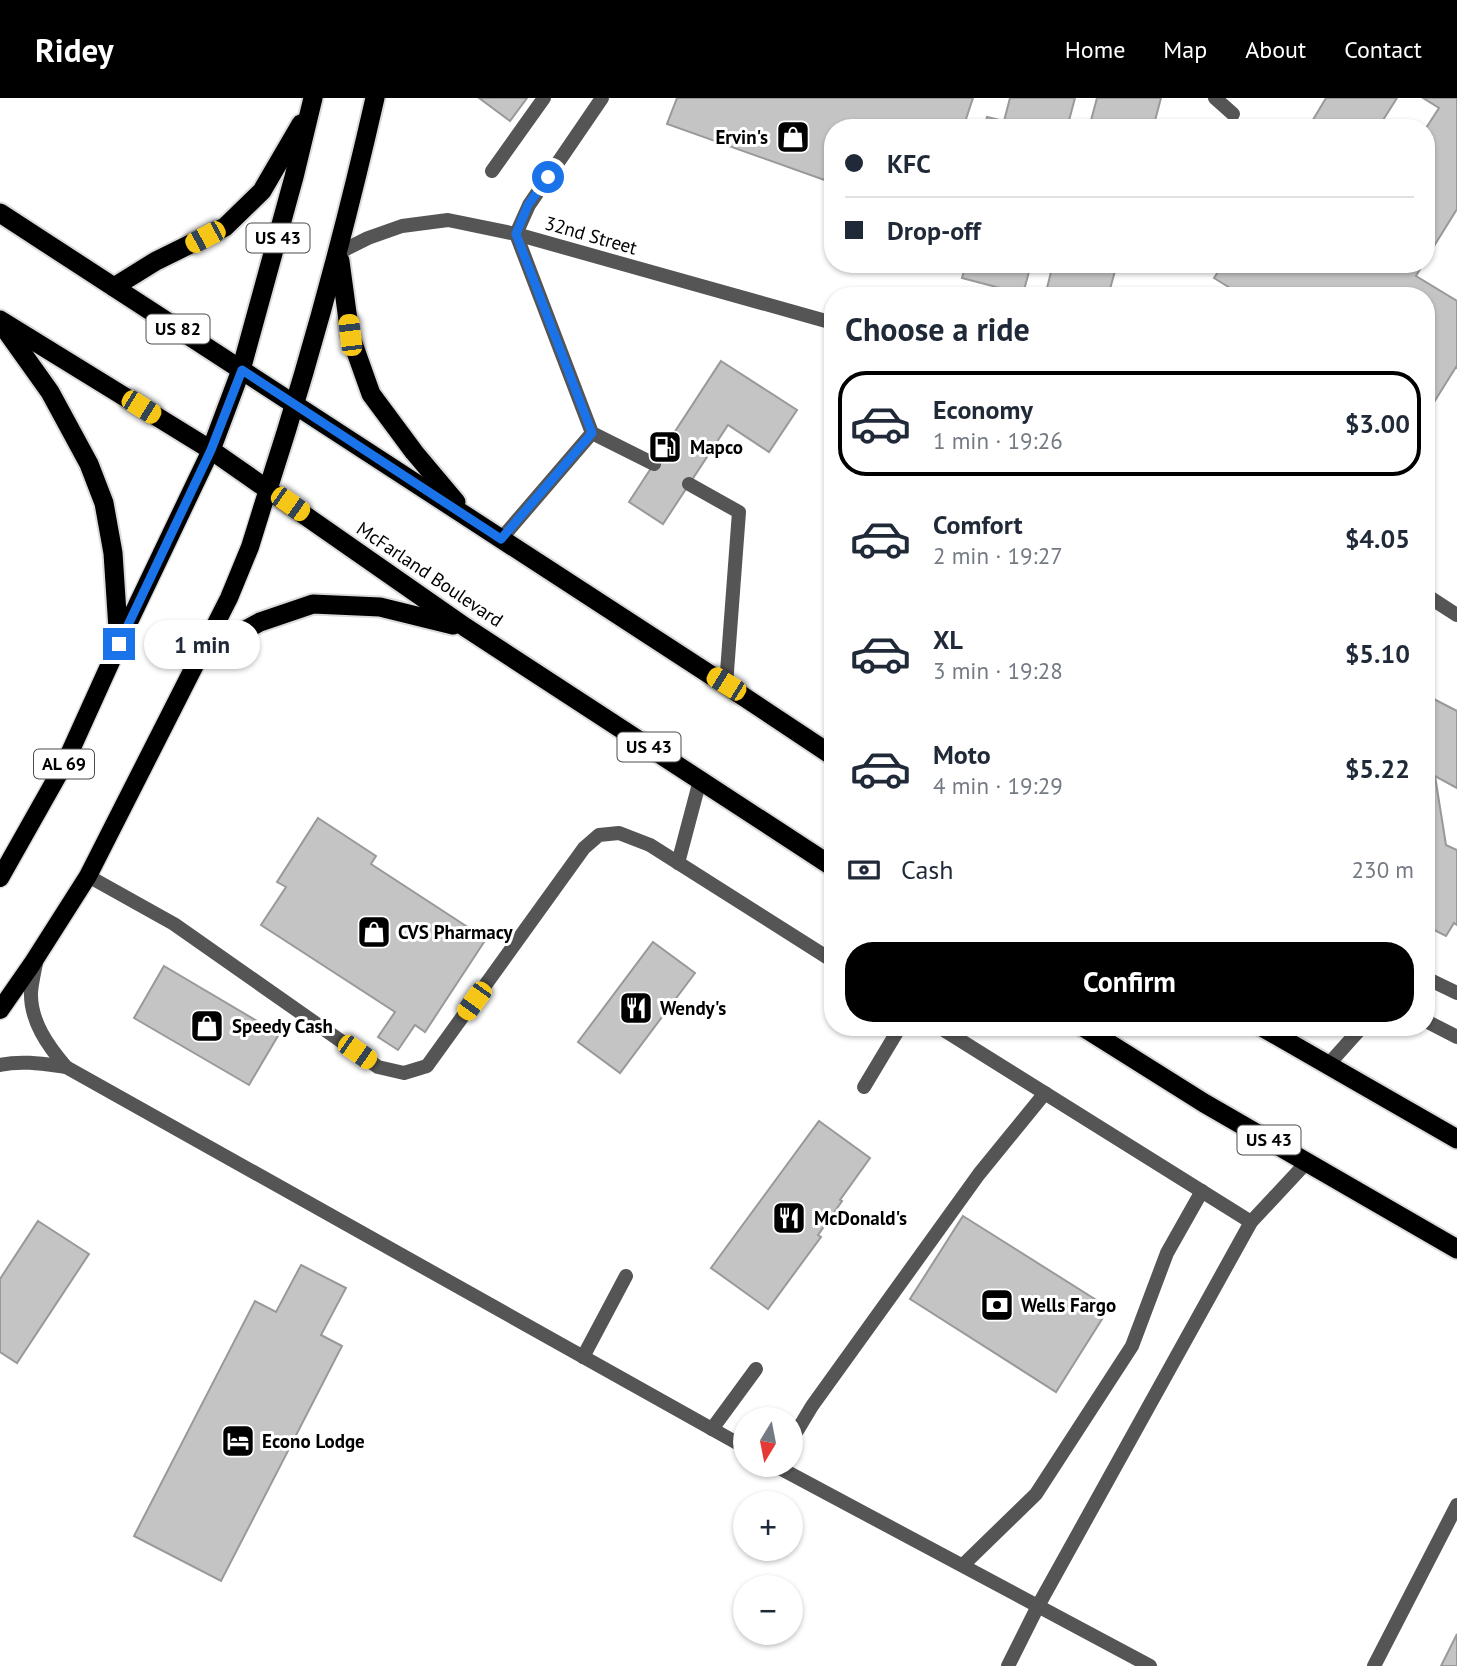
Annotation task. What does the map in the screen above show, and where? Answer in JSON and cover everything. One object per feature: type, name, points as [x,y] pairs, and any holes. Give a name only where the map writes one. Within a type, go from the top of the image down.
[{"type":"highway","name":"US 43","points":[[338,253],[375,98]]},
{"type":"highway","name":"US 43","points":[[242,370],[313,101]]},
{"type":"highway","points":[[114,287],[156,261],[225,227],[261,191],[313,101]]},
{"type":"highway","name":"US 82","points":[[0,213],[469,518]]},
{"type":"highway","points":[[268,489],[338,253]]},
{"type":"highway","points":[[338,253],[350,335],[371,394],[414,452],[469,518],[824,750]]},
{"type":"highway","points":[[0,321],[50,392],[89,464],[104,503],[113,553],[119,644]]},
{"type":"highway","name":"McFarland Boulevard","points":[[0,321],[211,450],[465,627],[824,861]]},
{"type":"highway","name":"AL 69","points":[[211,450],[242,370]]},
{"type":"highway","points":[[201,654],[260,622],[313,604],[380,607],[465,627]]},
{"type":"highway","name":"US 43","points":[[1097,1036],[1204,1103],[1457,1249]]},
{"type":"highway","points":[[1277,1036],[1457,1139]]},
{"type":"main road","name":"AL 69","points":[[0,878],[66,761],[211,450]]},
{"type":"main road","points":[[0,1010],[88,876],[229,598],[250,547],[268,489]]},
{"type":"street","points":[[492,171],[544,98]]},
{"type":"street","points":[[603,98],[528,205],[516,234],[592,433],[654,464]]},
{"type":"street","points":[[1214,98],[1233,114]]},
{"type":"street","name":"32nd Street","points":[[338,253],[368,238],[402,226],[448,220],[516,234],[824,320]]},
{"type":"street","points":[[501,539],[592,433]]},
{"type":"street","points":[[689,484],[738,512],[726,684]]},
{"type":"street","points":[[1435,601],[1457,615]]},
{"type":"street","points":[[678,863],[701,780]]},
{"type":"street","points":[[88,876],[174,924],[378,1067],[404,1073],[427,1066],[584,848],[600,835],[619,833],[650,845],[824,955]]},
{"type":"street","points":[[37,957],[31,992],[34,1015],[48,1046],[66,1066],[733,1441]]},
{"type":"street","points":[[1435,982],[1457,993]]},
{"type":"street","points":[[1435,1026],[1457,1037]]},
{"type":"street","points":[[864,1087],[895,1036]]},
{"type":"street","points":[[953,1036],[1251,1222]]},
{"type":"street","points":[[1327,1066],[1354,1036]]},
{"type":"street","points":[[0,1065],[36,1063],[66,1066]]},
{"type":"street","points":[[803,1421],[964,1195],[1045,1093]]},
{"type":"street","points":[[1008,1666],[1038,1605],[1251,1222],[1307,1162]]},
{"type":"street","points":[[963,1565],[1036,1494],[1132,1346],[1167,1253],[1202,1191]]},
{"type":"street","points":[[583,1357],[626,1276]]},
{"type":"street","points":[[712,1429],[756,1369]]},
{"type":"street","points":[[798,1477],[1150,1666]]},
{"type":"street","points":[[1374,1666],[1457,1505]]},
{"type":"building","points":[[479,98],[527,98],[510,121]]},
{"type":"building","points":[[677,98],[973,98],[966,119],[824,119],[824,180],[667,124]]},
{"type":"building","points":[[1010,98],[1075,98],[1069,119],[1005,119]]},
{"type":"building","points":[[1097,98],[1161,98],[1155,119],[1091,119]]},
{"type":"building","points":[[1326,98],[1397,98],[1384,119],[1313,119]]},
{"type":"building","points":[[1423,98],[1457,98],[1457,209],[1435,244],[1435,119],[1432,119],[1439,108]]},
{"type":"building","points":[[963,273],[1029,273],[1025,287],[996,287],[962,278]]},
{"type":"building","points":[[1051,273],[1114,273],[1111,287],[1047,287]]},
{"type":"building","points":[[1217,273],[1418,273],[1416,276],[1434,287],[1228,287],[1214,278]]},
{"type":"building","points":[[1435,288],[1457,301],[1456,367],[1435,401]]},
{"type":"building","points":[[721,361],[797,410],[769,452],[728,425],[663,524],[629,502]]},
{"type":"building","points":[[1435,700],[1457,711],[1457,788],[1435,776]]},
{"type":"building","points":[[1435,776],[1446,845],[1457,850],[1457,925],[1454,923],[1446,936],[1435,930]]},
{"type":"building","name":"CVS Pharmacy","points":[[318,818],[376,856],[371,864],[486,939],[425,1032],[415,1025],[398,1050],[378,1037],[395,1012],[261,925],[286,887],[277,882]]},
{"type":"building","name":"Wendy's","points":[[653,942],[695,973],[620,1073],[578,1042]]},
{"type":"building","name":"Speedy Cash","points":[[164,966],[279,1034],[249,1085],[134,1018]]},
{"type":"building","name":"McDonald's","points":[[819,1121],[870,1158],[818,1235],[821,1237],[768,1309],[711,1268]]},
{"type":"building","points":[[963,1216],[1109,1308],[1056,1392],[910,1299]]},
{"type":"building","points":[[38,1221],[89,1254],[17,1363],[0,1352],[0,1279]]},
{"type":"building","name":"Econo Lodge","points":[[301,1265],[346,1288],[321,1335],[342,1346],[221,1581],[134,1536],[255,1301],[276,1312]]},
{"type":"building","points":[[1457,1634],[1457,1666],[1441,1666]]},
{"type":"place","name":"Ervin's","points":[[793,137]]},
{"type":"place","name":"Mapco","points":[[665,447]]},
{"type":"place","name":"CVS Pharmacy","points":[[374,932]]},
{"type":"place","name":"Wendy's","points":[[636,1008]]},
{"type":"place","name":"Speedy Cash","points":[[207,1026]]},
{"type":"place","name":"McDonald's","points":[[789,1218]]},
{"type":"place","name":"Wells Fargo","points":[[997,1305]]},
{"type":"place","name":"Econo Lodge","points":[[238,1441]]},
{"type":"route","points":[[119,644],[211,450],[242,370],[501,539],[592,433],[516,234],[528,205],[548,177]]}]
